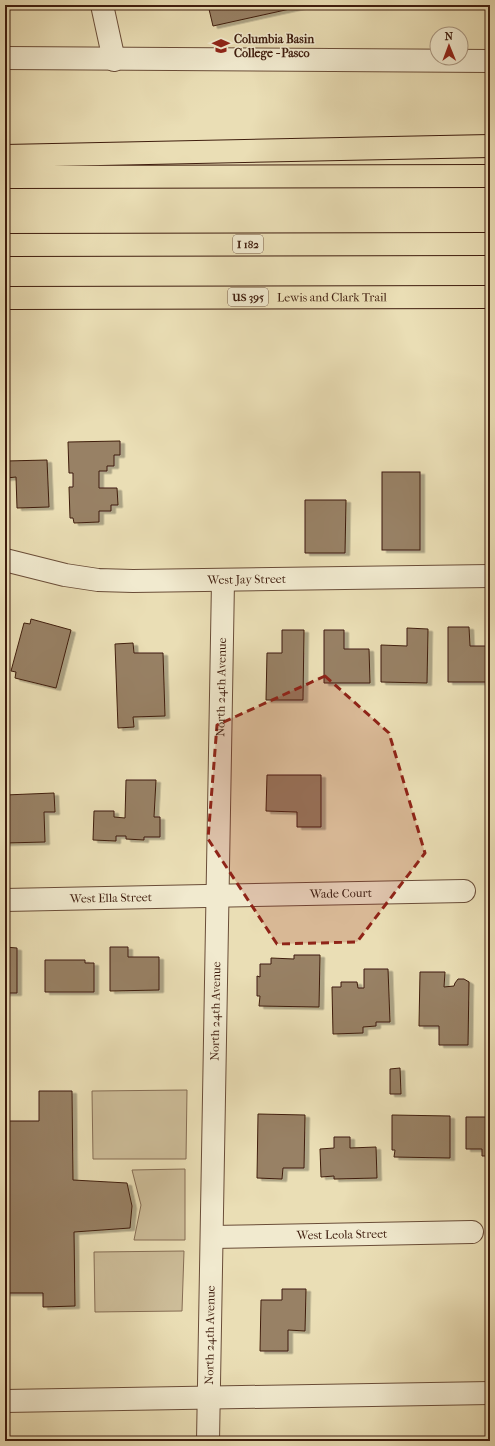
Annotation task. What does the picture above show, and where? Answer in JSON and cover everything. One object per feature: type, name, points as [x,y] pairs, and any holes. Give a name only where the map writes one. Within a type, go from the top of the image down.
[{"type":"highway","points":[[5,156],[490,146]]},
{"type":"highway","points":[[5,177],[490,176]]},
{"type":"highway","name":"I 182","points":[[5,245],[490,244]]},
{"type":"highway","name":"Lewis and Clark Trail","points":[[5,298],[490,297]]},
{"type":"street","points":[[102,5],[114,60]]},
{"type":"street","points":[[5,58],[114,60],[490,61]]},
{"type":"street","name":"West Jay Street","points":[[5,560],[65,575],[98,580],[133,582],[490,576]]},
{"type":"street","name":"North 24th Avenue","points":[[208,1441],[223,581]]},
{"type":"street","name":"Wade Court","points":[[218,896],[464,891]]},
{"type":"street","name":"West Ella Street","points":[[5,900],[218,896]]},
{"type":"street","name":"West Leola Street","points":[[212,1237],[472,1232]]},
{"type":"street","points":[[5,1401],[490,1393]]},
{"type":"highlighted area","points":[[325,676],[389,733],[425,853],[357,942],[277,944],[208,839],[217,725]]},
{"type":"shaded area","points":[[187,1090],[186,1159],[93,1159],[92,1091]]},
{"type":"shaded area","points":[[185,1169],[185,1240],[134,1240],[141,1205],[132,1170]]},
{"type":"shaded area","points":[[184,1251],[182,1311],[95,1312],[94,1252]]},
{"type":"building","points":[[208,5],[308,5],[213,26]]},
{"type":"building","points":[[120,441],[120,455],[114,455],[114,466],[107,466],[107,471],[99,471],[99,488],[117,488],[118,505],[111,505],[111,511],[99,511],[99,522],[74,523],[73,518],[70,518],[69,487],[73,487],[73,473],[69,473],[68,442]]},
{"type":"building","points":[[47,460],[49,507],[17,508],[16,477],[6,478],[6,461]]},
{"type":"building","points":[[382,472],[420,472],[420,550],[382,550]]},
{"type":"building","points":[[305,500],[346,500],[345,553],[305,553]]},
{"type":"building","points":[[31,619],[71,630],[56,688],[15,678],[16,672],[11,671],[24,623],[30,624]]},
{"type":"building","points":[[448,627],[469,627],[470,646],[490,646],[490,682],[448,682]]},
{"type":"building","points":[[407,628],[428,629],[427,683],[381,682],[381,645],[407,646]]},
{"type":"building","points":[[282,630],[304,630],[303,700],[266,700],[267,653],[282,653]]},
{"type":"building","points":[[324,630],[344,630],[344,649],[369,649],[370,683],[324,683]]},
{"type":"building","points":[[133,643],[134,653],[163,653],[165,716],[133,717],[134,727],[118,728],[115,644]]},
{"type":"building","points":[[267,775],[321,775],[321,827],[297,827],[297,812],[266,811]]},
{"type":"building","points":[[126,780],[156,780],[154,817],[160,817],[160,837],[144,837],[144,840],[126,839],[126,836],[116,836],[116,841],[93,840],[94,811],[114,811],[114,817],[125,818]]},
{"type":"building","points":[[54,793],[55,812],[44,812],[45,842],[5,843],[5,795]]},
{"type":"building","points":[[5,947],[17,948],[17,993],[5,993]]},
{"type":"building","points":[[110,947],[128,947],[128,957],[159,957],[159,990],[110,991]]},
{"type":"building","points":[[294,955],[320,955],[319,1007],[259,1006],[260,996],[257,996],[257,976],[260,977],[260,964],[271,964],[271,958],[294,959]]},
{"type":"building","points":[[45,960],[85,960],[85,963],[94,963],[94,992],[45,992]]},
{"type":"building","points":[[364,969],[388,969],[390,1022],[376,1022],[376,1026],[363,1027],[363,1033],[333,1034],[332,987],[341,987],[341,982],[357,982],[358,988],[364,988]]},
{"type":"building","points":[[420,972],[445,972],[444,987],[454,986],[458,979],[464,979],[469,982],[468,1045],[439,1045],[439,1026],[419,1026]]},
{"type":"building","points":[[400,1068],[401,1094],[390,1094],[390,1069]]},
{"type":"building","points":[[39,1091],[72,1091],[73,1180],[127,1183],[132,1206],[130,1228],[74,1232],[75,1306],[43,1307],[43,1293],[5,1293],[5,1121],[39,1121]]},
{"type":"building","points":[[258,1114],[305,1115],[304,1168],[283,1168],[282,1179],[257,1178]]},
{"type":"building","points":[[392,1115],[450,1116],[450,1158],[394,1157],[395,1150],[392,1150]]},
{"type":"building","points":[[466,1117],[490,1117],[490,1156],[482,1156],[482,1149],[466,1149]]},
{"type":"building","points":[[334,1137],[350,1137],[350,1148],[376,1147],[377,1178],[334,1179],[334,1176],[321,1177],[320,1149],[334,1148]]},
{"type":"building","points":[[282,1289],[306,1289],[305,1331],[288,1330],[288,1351],[260,1351],[261,1300],[282,1300]]},
{"type":"place","name":"Columbia Basin College - Pasco","points":[[221,46]]}]
